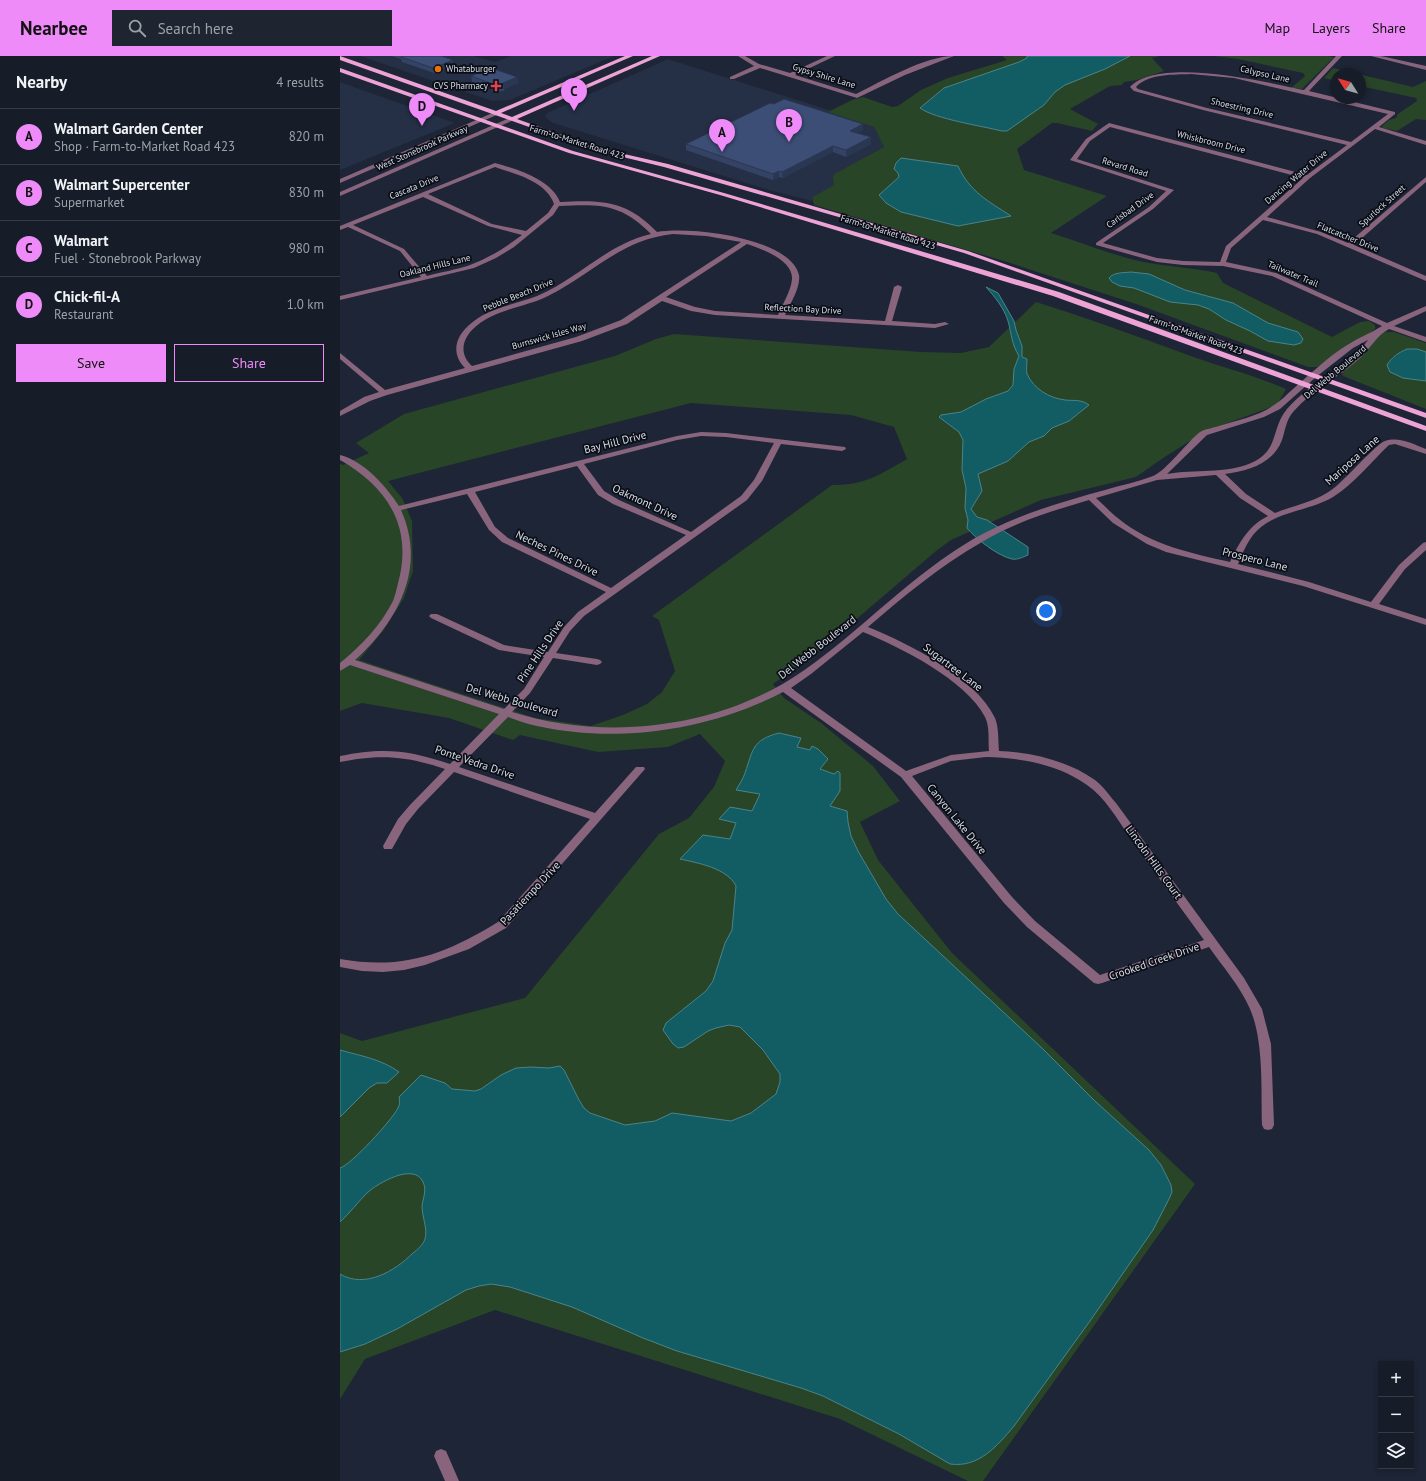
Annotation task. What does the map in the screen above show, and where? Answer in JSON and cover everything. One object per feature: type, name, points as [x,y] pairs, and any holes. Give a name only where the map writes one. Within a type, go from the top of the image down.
[{"type":"main road","points":[[496,113],[630,56],[645,61]]},
{"type":"main road","points":[[512,119],[657,56]]},
{"type":"main road","name":"Farm-to-Market Road 423","points":[[340,58],[596,148],[666,166],[966,252],[1426,416]]},
{"type":"main road","name":"Farm-to-Market Road 423","points":[[340,70],[570,152],[786,213],[1056,294],[1426,429]]},
{"type":"main road","points":[[652,174],[666,166]]},
{"type":"main road","points":[[786,213],[801,204]]},
{"type":"street","name":"Gypsy Shire Lane","points":[[741,56],[759,66],[857,96],[932,61],[951,56]]},
{"type":"street","points":[[791,75],[832,56]]},
{"type":"street","points":[[1305,92],[1339,56]]},
{"type":"street","points":[[1374,56],[1426,68]]},
{"type":"street","points":[[732,78],[759,66]]},
{"type":"street","name":"Calypso Lane","points":[[1134,85],[1149,77],[1176,72],[1226,75],[1305,92],[1393,114]]},
{"type":"street","name":"Shoestring Drive","points":[[1134,85],[1133,87],[1136,90],[1205,109],[1351,144]]},
{"type":"street","name":"West Stonebrook Parkway","points":[[340,182],[496,113]]},
{"type":"street","name":"Dancing Water Drive","points":[[1223,264],[1228,247],[1308,177],[1393,114]]},
{"type":"street","name":"West Stonebrook Parkway","points":[[340,194],[495,125],[512,119]]},
{"type":"street","name":"Revard Road","points":[[1109,125],[1088,140],[1073,160],[1171,190]]},
{"type":"street","name":"Whiskbroom Drive","points":[[1109,125],[1308,177]]},
{"type":"street","points":[[1374,127],[1426,143]]},
{"type":"street","name":"Cascata Drive","points":[[340,228],[495,165],[533,180],[553,195],[557,204]]},
{"type":"street","name":"Spurlock Street","points":[[1349,246],[1426,179]]},
{"type":"street","name":"Carlsbad Drive","points":[[1098,244],[1151,208],[1171,190]]},
{"type":"street","points":[[422,194],[490,225],[528,234]]},
{"type":"street","points":[[557,204],[586,203],[606,205],[622,209],[634,215],[656,235]]},
{"type":"street","name":"Oakland Hills Lane","points":[[340,298],[472,267],[494,257],[512,246],[551,214],[557,204]]},
{"type":"street","name":"Flatcatcher Drive","points":[[1262,218],[1319,233],[1425,278]]},
{"type":"street","points":[[348,225],[402,250],[426,279]]},
{"type":"street","name":"Pebble Beach Drive","points":[[469,368],[461,358],[459,352],[461,340],[469,329],[481,320],[496,311],[539,298],[560,287],[617,249],[634,241],[656,235],[678,232],[698,232],[746,242],[782,256],[792,268],[795,275],[794,284],[781,317]]},
{"type":"street","name":"Burnswick Isles Way","points":[[340,414],[384,393],[469,368],[579,339],[624,322],[746,242]]},
{"type":"street","name":"Tailwater Trail","points":[[1098,244],[1157,260],[1183,263],[1223,264],[1274,274],[1387,326],[1426,340]]},
{"type":"street","points":[[888,323],[898,288]]},
{"type":"street","name":"Reflection Bay Drive","points":[[661,298],[694,309],[715,313],[935,326],[945,324]]},
{"type":"street","name":"Del Webb Boulevard","points":[[1158,478],[1204,433],[1261,415],[1277,407],[1313,375],[1350,346],[1376,334],[1387,326],[1426,308]]},
{"type":"street","name":"Del Webb Boulevard","points":[[349,661],[537,723],[589,730],[682,725],[731,711],[771,696],[806,674],[922,576],[974,542],[1007,526],[1047,510],[1158,478],[1236,470],[1255,464],[1268,456],[1276,445],[1283,419],[1314,388],[1325,379],[1337,373],[1364,350],[1376,334]]},
{"type":"street","points":[[340,355],[384,393]]},
{"type":"street","name":"Bay Hill Drive","points":[[397,509],[677,438],[701,434],[726,435],[842,449]]},
{"type":"street","name":"Pine Hills Drive","points":[[388,846],[402,822],[414,807],[527,691],[552,655],[567,629],[581,614],[744,498],[758,481],[779,441]]},
{"type":"street","name":"Mariposa Lane","points":[[1233,566],[1251,531],[1261,523],[1274,516],[1307,506],[1330,495],[1386,443],[1396,441],[1426,452]]},
{"type":"street","points":[[340,458],[369,476],[392,501],[405,526],[407,556],[406,572],[398,600],[379,628],[349,661],[340,668]]},
{"type":"street","name":"Oakmont Drive","points":[[579,463],[601,494],[692,535]]},
{"type":"street","points":[[1218,472],[1243,496],[1274,516]]},
{"type":"street","name":"Neches Pines Drive","points":[[470,491],[492,528],[505,540],[612,592]]},
{"type":"street","name":"Prospero Lane","points":[[1091,497],[1116,521],[1150,542],[1169,550],[1306,584],[1374,604],[1426,622]]},
{"type":"street","points":[[1374,604],[1402,567],[1426,545]]},
{"type":"street","points":[[434,616],[502,648],[597,662]]},
{"type":"street","name":"Sugartree Lane","points":[[861,628],[886,638],[916,653],[957,681],[978,699],[991,718],[994,754]]},
{"type":"street","name":"Canyon Lake Drive","points":[[784,688],[905,775],[1013,905],[1031,924],[1098,980]]},
{"type":"street","name":"Lincoln Hills Court","points":[[905,775],[950,758],[982,753],[1026,757],[1062,766],[1092,783],[1112,805],[1240,980],[1256,1009],[1265,1044],[1268,1125]]},
{"type":"street","name":"Ponte Vedra Drive","points":[[340,759],[369,754],[397,754],[424,758],[597,818]]},
{"type":"street","name":"Pasatiempo Drive","points":[[340,962],[383,969],[415,964],[446,955],[478,941],[502,925],[640,769]]},
{"type":"street","name":"Crooked Creek Drive","points":[[1098,980],[1211,942]]},
{"type":"street","points":[[441,1456],[452,1481]]},
{"type":"shaded area","points":[[360,56],[474,56],[495,62],[511,56],[614,56],[510,100],[492,101]]},
{"type":"shaded area","points":[[1002,56],[1160,56],[1152,58],[1164,71],[1137,80],[1124,82],[1122,85],[1110,86],[1070,109],[1098,124],[1092,131],[1052,123],[1017,149],[1024,170],[1107,196],[1051,233],[1139,261],[1217,273],[1223,283],[1332,337],[1360,322],[1369,321],[1375,325],[1375,329],[1366,336],[1348,344],[1321,366],[1308,367],[1136,304],[1004,261],[814,205],[812,197],[834,185],[834,174],[884,147],[874,127],[828,112],[852,100],[863,97],[892,107],[898,106],[921,90],[948,78],[1007,60]]},
{"type":"shaded area","points":[[1027,56],[1130,56],[1105,69],[1065,85],[1055,92],[1044,105],[1007,131],[947,119],[936,116],[920,108],[944,88],[1019,62],[1027,58]]},
{"type":"shaded area","points":[[1214,56],[1334,57],[1302,89],[1291,88],[1305,76],[1303,73],[1238,59]]},
{"type":"shaded area","points":[[668,59],[832,111],[829,112],[874,127],[884,147],[834,174],[834,185],[812,197],[812,201],[769,190],[553,123],[545,117],[547,113]]},
{"type":"shaded area","points":[[1330,71],[1330,80],[1324,78]]},
{"type":"shaded area","points":[[1366,75],[1413,87],[1426,81],[1426,120],[1416,119],[1397,131],[1383,128],[1381,127],[1389,120],[1396,118],[1398,114],[1417,101],[1416,98],[1366,87]]},
{"type":"shaded area","points":[[340,82],[455,123],[340,170]]},
{"type":"shaded area","points":[[901,158],[958,166],[968,183],[980,195],[1011,216],[958,226],[901,212],[886,203],[879,195],[899,177],[898,173],[894,169],[896,163]]},
{"type":"shaded area","points":[[1131,272],[1149,274],[1185,290],[1233,303],[1268,323],[1298,332],[1303,339],[1301,343],[1294,345],[1268,341],[1226,320],[1209,309],[1198,305],[1170,302],[1134,288],[1120,286],[1112,282],[1109,278],[1116,274]]},
{"type":"shaded area","points":[[986,287],[998,293],[1014,321],[1022,346],[1022,357],[1027,359],[1027,374],[1034,384],[1043,392],[1053,397],[1065,400],[1080,401],[1089,405],[1069,421],[1052,428],[1044,436],[1029,442],[1008,461],[978,474],[982,491],[971,509],[977,517],[987,520],[1028,547],[1028,555],[1016,559],[1006,557],[994,551],[967,528],[968,520],[965,508],[966,488],[962,470],[963,440],[959,432],[939,417],[941,415],[961,412],[986,399],[1008,391],[1013,385],[1014,369],[1019,356],[1013,343],[1008,321],[1002,307]]},
{"type":"shaded area","points":[[1036,302],[1262,379],[1286,389],[1277,405],[1225,424],[1190,441],[1136,477],[1041,500],[951,540],[936,551],[825,646],[773,684],[784,698],[821,723],[873,766],[900,801],[860,822],[878,860],[952,953],[1195,1184],[983,1481],[968,1481],[840,1419],[495,1310],[365,1359],[340,1399],[340,1033],[362,1041],[525,998],[659,834],[689,818],[714,787],[725,761],[700,734],[668,747],[598,752],[520,735],[513,740],[449,718],[362,703],[340,711],[340,464],[343,465],[369,453],[356,443],[404,414],[615,356],[656,339],[674,334],[921,352],[961,353],[989,347]],"holes":[[[691,403],[851,415],[894,427],[907,459],[872,478],[844,485],[832,485],[652,616],[659,620],[675,671],[662,692],[647,704],[623,715],[591,726],[535,718],[359,660],[383,631],[404,598],[413,571],[412,521],[402,498],[388,481]]]},
{"type":"shaded area","points":[[1385,332],[1394,332],[1426,343],[1426,409],[1343,376],[1342,372],[1362,355],[1375,339]]},
{"type":"shaded area","points":[[1407,349],[1417,349],[1426,352],[1426,381],[1403,378],[1390,372],[1387,365],[1389,362]]},
{"type":"shaded area","points":[[779,733],[801,738],[797,747],[810,750],[812,746],[818,749],[828,759],[820,769],[834,774],[838,771],[840,773],[840,791],[830,806],[847,811],[851,836],[858,851],[886,899],[898,914],[1043,1049],[1096,1102],[1149,1150],[1161,1165],[1171,1185],[1172,1192],[1169,1199],[1153,1230],[1090,1321],[1014,1426],[1001,1441],[979,1459],[970,1463],[960,1464],[950,1464],[899,1434],[823,1396],[677,1351],[572,1307],[510,1287],[491,1284],[466,1290],[397,1329],[365,1344],[340,1352],[340,1274],[359,1280],[369,1279],[389,1272],[406,1260],[420,1247],[425,1239],[426,1231],[422,1210],[425,1191],[424,1185],[418,1176],[412,1174],[396,1176],[379,1184],[367,1193],[340,1222],[340,1168],[362,1151],[380,1131],[398,1108],[400,1102],[399,1097],[421,1075],[445,1083],[452,1089],[475,1091],[481,1089],[501,1075],[516,1068],[549,1068],[560,1066],[564,1070],[584,1108],[590,1113],[625,1125],[655,1121],[672,1113],[731,1121],[751,1113],[776,1094],[780,1082],[780,1074],[763,1050],[740,1027],[729,1025],[716,1028],[708,1031],[684,1047],[678,1048],[673,1044],[663,1030],[666,1023],[706,991],[713,981],[725,943],[732,930],[736,886],[732,880],[711,867],[680,859],[703,835],[730,839],[736,823],[719,819],[730,807],[752,811],[760,794],[736,790],[744,775],[752,752],[758,743],[763,739]]},
{"type":"shaded area","points":[[340,1050],[378,1061],[399,1072],[387,1083],[377,1083],[369,1088],[340,1117]]},
{"type":"building","points":[[441,56],[453,60],[433,68],[401,57]]},
{"type":"building","points":[[489,69],[494,69],[517,77],[503,83],[503,85],[493,86],[493,84],[471,76]]},
{"type":"building","points":[[784,99],[863,124],[850,131],[871,137],[846,150],[833,146],[782,172],[779,171],[773,174],[686,144],[770,103],[774,104]]},
{"type":"place","name":"Whataburger","points":[[438,69]]},
{"type":"place","name":"CVS Pharmacy","points":[[496,86]]},
{"type":"place","name":"Walmart","points":[[574,111]]},
{"type":"place","name":"Chick-fil-A","points":[[422,126]]},
{"type":"place","name":"Walmart Supercenter","points":[[789,142]]},
{"type":"place","name":"Walmart Garden Center","points":[[722,152]]}]
